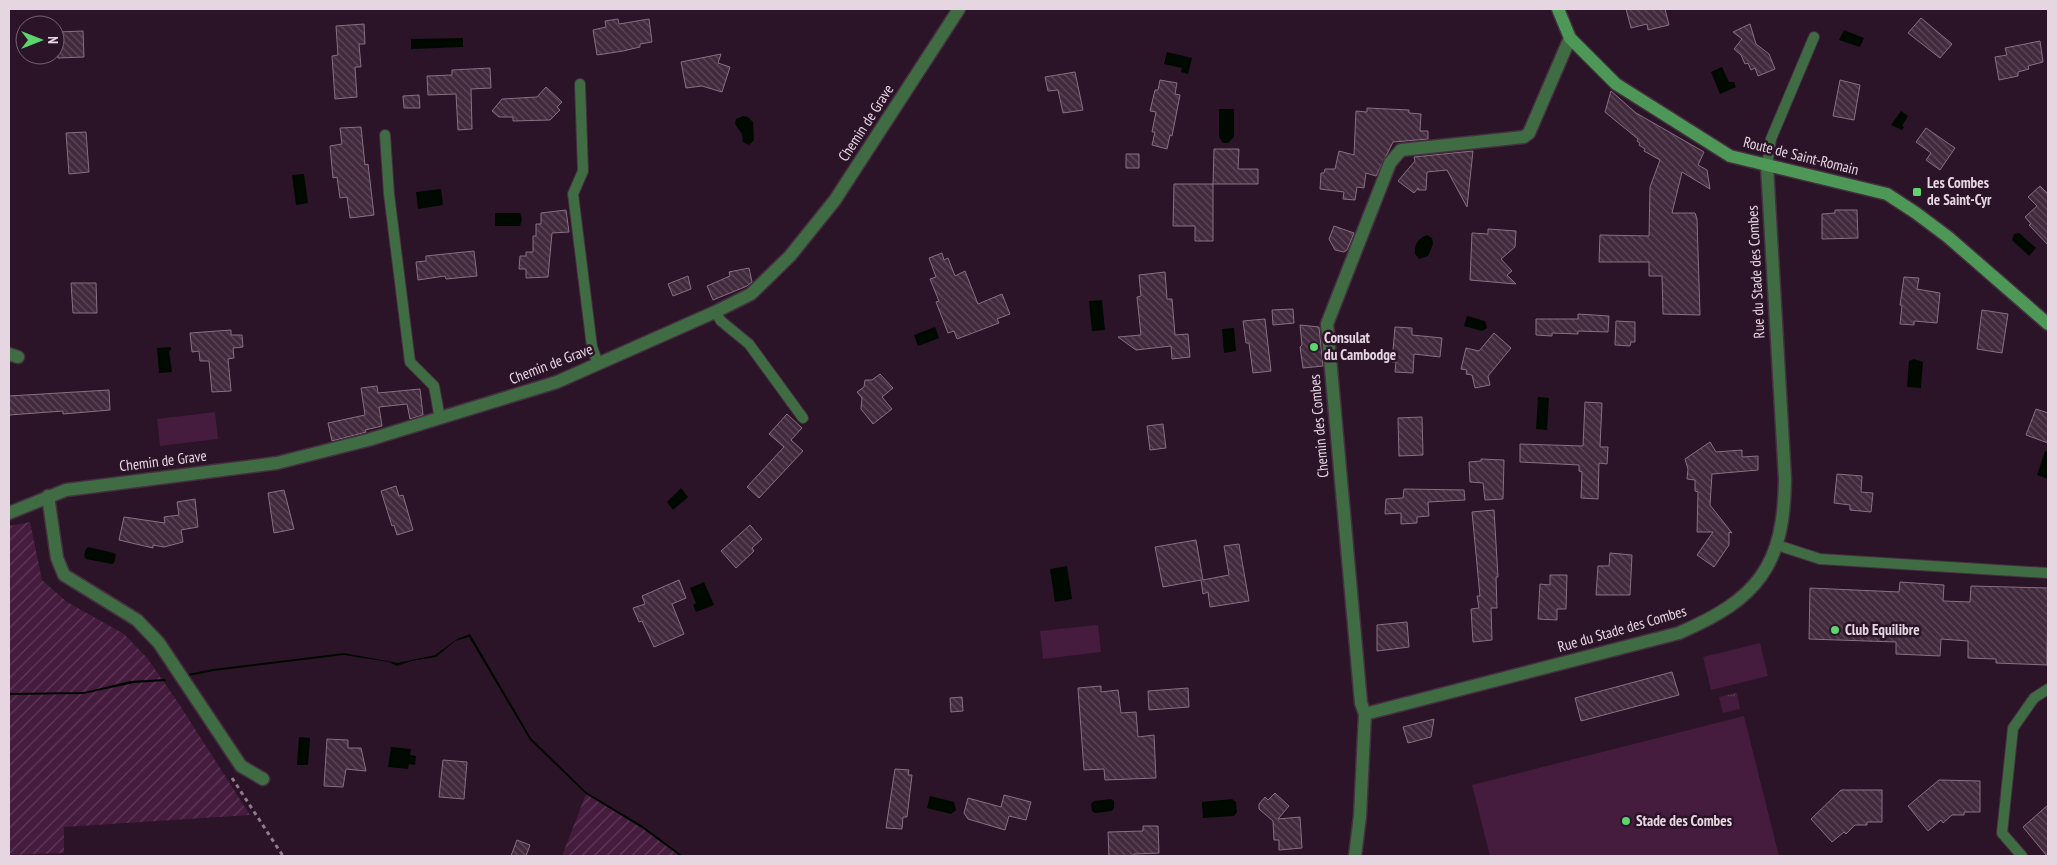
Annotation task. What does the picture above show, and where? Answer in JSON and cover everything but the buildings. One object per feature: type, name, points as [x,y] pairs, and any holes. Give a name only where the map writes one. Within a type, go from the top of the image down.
[{"type":"main road","name":"Route de Saint-Romain","points":[[1558,9],[1570,38],[1616,84],[1730,156],[1887,194],[1948,237],[2048,324]]},
{"type":"street","name":"Chemin de Grave","points":[[9,513],[66,490],[277,463],[368,440],[440,419],[557,382],[715,312],[751,294],[790,256],[835,200],[959,9]]},
{"type":"street","name":"Chemin des Combes","points":[[1356,856],[1365,714],[1360,693],[1327,324],[1390,163],[1401,150],[1524,137],[1529,134],[1570,38]]},
{"type":"street","name":"Rue du Stade des Combes","points":[[1365,714],[1679,633],[1705,622],[1743,598],[1763,575],[1777,546],[1784,512],[1785,479],[1767,166]]},
{"type":"street","points":[[48,496],[57,558],[64,575],[137,620],[159,643],[241,766],[263,779]]},
{"type":"lane","points":[[1767,166],[1772,139],[1814,37]]},
{"type":"lane","points":[[580,84],[583,171],[573,194],[592,347],[598,364]]},
{"type":"lane","points":[[385,135],[389,194],[410,362],[434,386],[440,419]]},
{"type":"lane","points":[[715,312],[721,321],[749,344],[802,418]]},
{"type":"lane","points":[[1777,546],[1820,559],[2048,573]]},
{"type":"lane","points":[[2022,856],[2002,833],[2013,728],[2034,698],[2048,689]]},
{"type":"green space","points":[[215,412],[218,439],[160,446],[157,419]]},
{"type":"green space","points":[[30,522],[42,580],[67,602],[124,634],[147,658],[179,704],[250,815],[64,827],[64,853],[9,855],[9,526]]},
{"type":"green space","points":[[1098,625],[1101,652],[1043,659],[1040,631]]},
{"type":"green space","points":[[1760,643],[1768,676],[1711,690],[1703,657]]},
{"type":"green space","points":[[1737,693],[1740,709],[1723,713],[1719,697]]},
{"type":"green space","name":"Stade des Combes","points":[[1744,716],[1779,856],[1490,856],[1472,785]]},
{"type":"green space","points":[[586,794],[642,828],[680,856],[562,856]]},
{"type":"shaded area","points":[[1844,30],[1864,38],[1860,47],[1839,40]]},
{"type":"shaded area","points":[[463,38],[463,47],[411,49],[411,39]]},
{"type":"shaded area","points":[[1167,52],[1192,58],[1188,74],[1181,72],[1182,68],[1164,64]]},
{"type":"shaded area","points":[[1722,67],[1729,82],[1734,82],[1736,87],[1720,94],[1711,72]]},
{"type":"shaded area","points":[[1219,109],[1234,109],[1234,137],[1228,143],[1223,143],[1219,137]]},
{"type":"shaded area","points":[[1901,111],[1908,116],[1902,126],[1904,127],[1902,130],[1891,125]]},
{"type":"shaded area","points":[[743,116],[748,117],[753,122],[754,140],[749,145],[743,142],[742,134],[735,124],[736,119]]},
{"type":"shaded area","points":[[304,174],[308,203],[296,205],[292,175]]},
{"type":"shaded area","points":[[441,189],[443,205],[418,209],[416,192]]},
{"type":"shaded area","points":[[495,213],[520,213],[522,219],[520,226],[495,226]]},
{"type":"shaded area","points":[[2019,233],[2036,248],[2029,256],[2012,240],[2014,234]]},
{"type":"shaded area","points":[[1427,235],[1432,238],[1433,244],[1428,256],[1419,259],[1415,254],[1416,245],[1421,238]]},
{"type":"shaded area","points":[[1102,300],[1105,330],[1092,331],[1089,301]]},
{"type":"shaded area","points":[[1467,316],[1485,321],[1487,328],[1482,331],[1464,326]]},
{"type":"shaded area","points":[[935,327],[939,338],[918,346],[914,335]]},
{"type":"shaded area","points":[[1234,328],[1236,351],[1224,353],[1222,329]]},
{"type":"shaded area","points":[[171,347],[169,351],[172,372],[159,373],[157,348]]},
{"type":"shaded area","points":[[1914,359],[1923,362],[1921,388],[1907,387],[1909,361]]},
{"type":"shaded area","points":[[1538,397],[1549,398],[1547,430],[1536,429]]},
{"type":"shaded area","points":[[2045,451],[2048,452],[2048,479],[2037,475]]},
{"type":"shaded area","points":[[681,488],[688,497],[673,510],[667,502]]},
{"type":"shaded area","points":[[88,547],[114,553],[116,555],[114,563],[86,559],[84,556]]},
{"type":"shaded area","points":[[1067,566],[1072,599],[1055,602],[1050,569]]},
{"type":"shaded area","points":[[704,582],[714,605],[696,612],[693,605],[696,603],[690,588]]},
{"type":"shaded area","points":[[470,634],[531,738],[586,792],[643,826],[683,856],[680,856],[642,828],[586,794],[530,740],[469,637],[455,641],[436,657],[411,661],[397,666],[389,662],[344,655],[213,671],[174,679],[173,677],[213,669],[344,653],[398,663],[435,655],[457,639]]},
{"type":"shaded area","points":[[165,679],[166,681],[134,683],[83,694],[9,695],[9,693],[85,692],[130,681]]},
{"type":"shaded area","points":[[299,737],[310,738],[308,765],[297,765]]},
{"type":"shaded area","points":[[391,747],[411,749],[410,755],[416,756],[415,765],[409,764],[408,769],[388,767]]},
{"type":"shaded area","points":[[930,796],[954,802],[956,810],[951,814],[927,808]]},
{"type":"shaded area","points":[[1111,799],[1114,801],[1112,811],[1095,813],[1092,811],[1091,804],[1094,801]]},
{"type":"shaded area","points":[[1232,799],[1236,802],[1237,812],[1234,816],[1203,818],[1202,802]]},
{"type":"place","name":"Les Combes de Saint-Cyr","points":[[1917,192]]},
{"type":"place","name":"Consulat du Cambodge","points":[[1314,347]]},
{"type":"place","name":"Club Equilibre","points":[[1835,630]]},
{"type":"place","name":"Stade des Combes","points":[[1626,821]]}]
